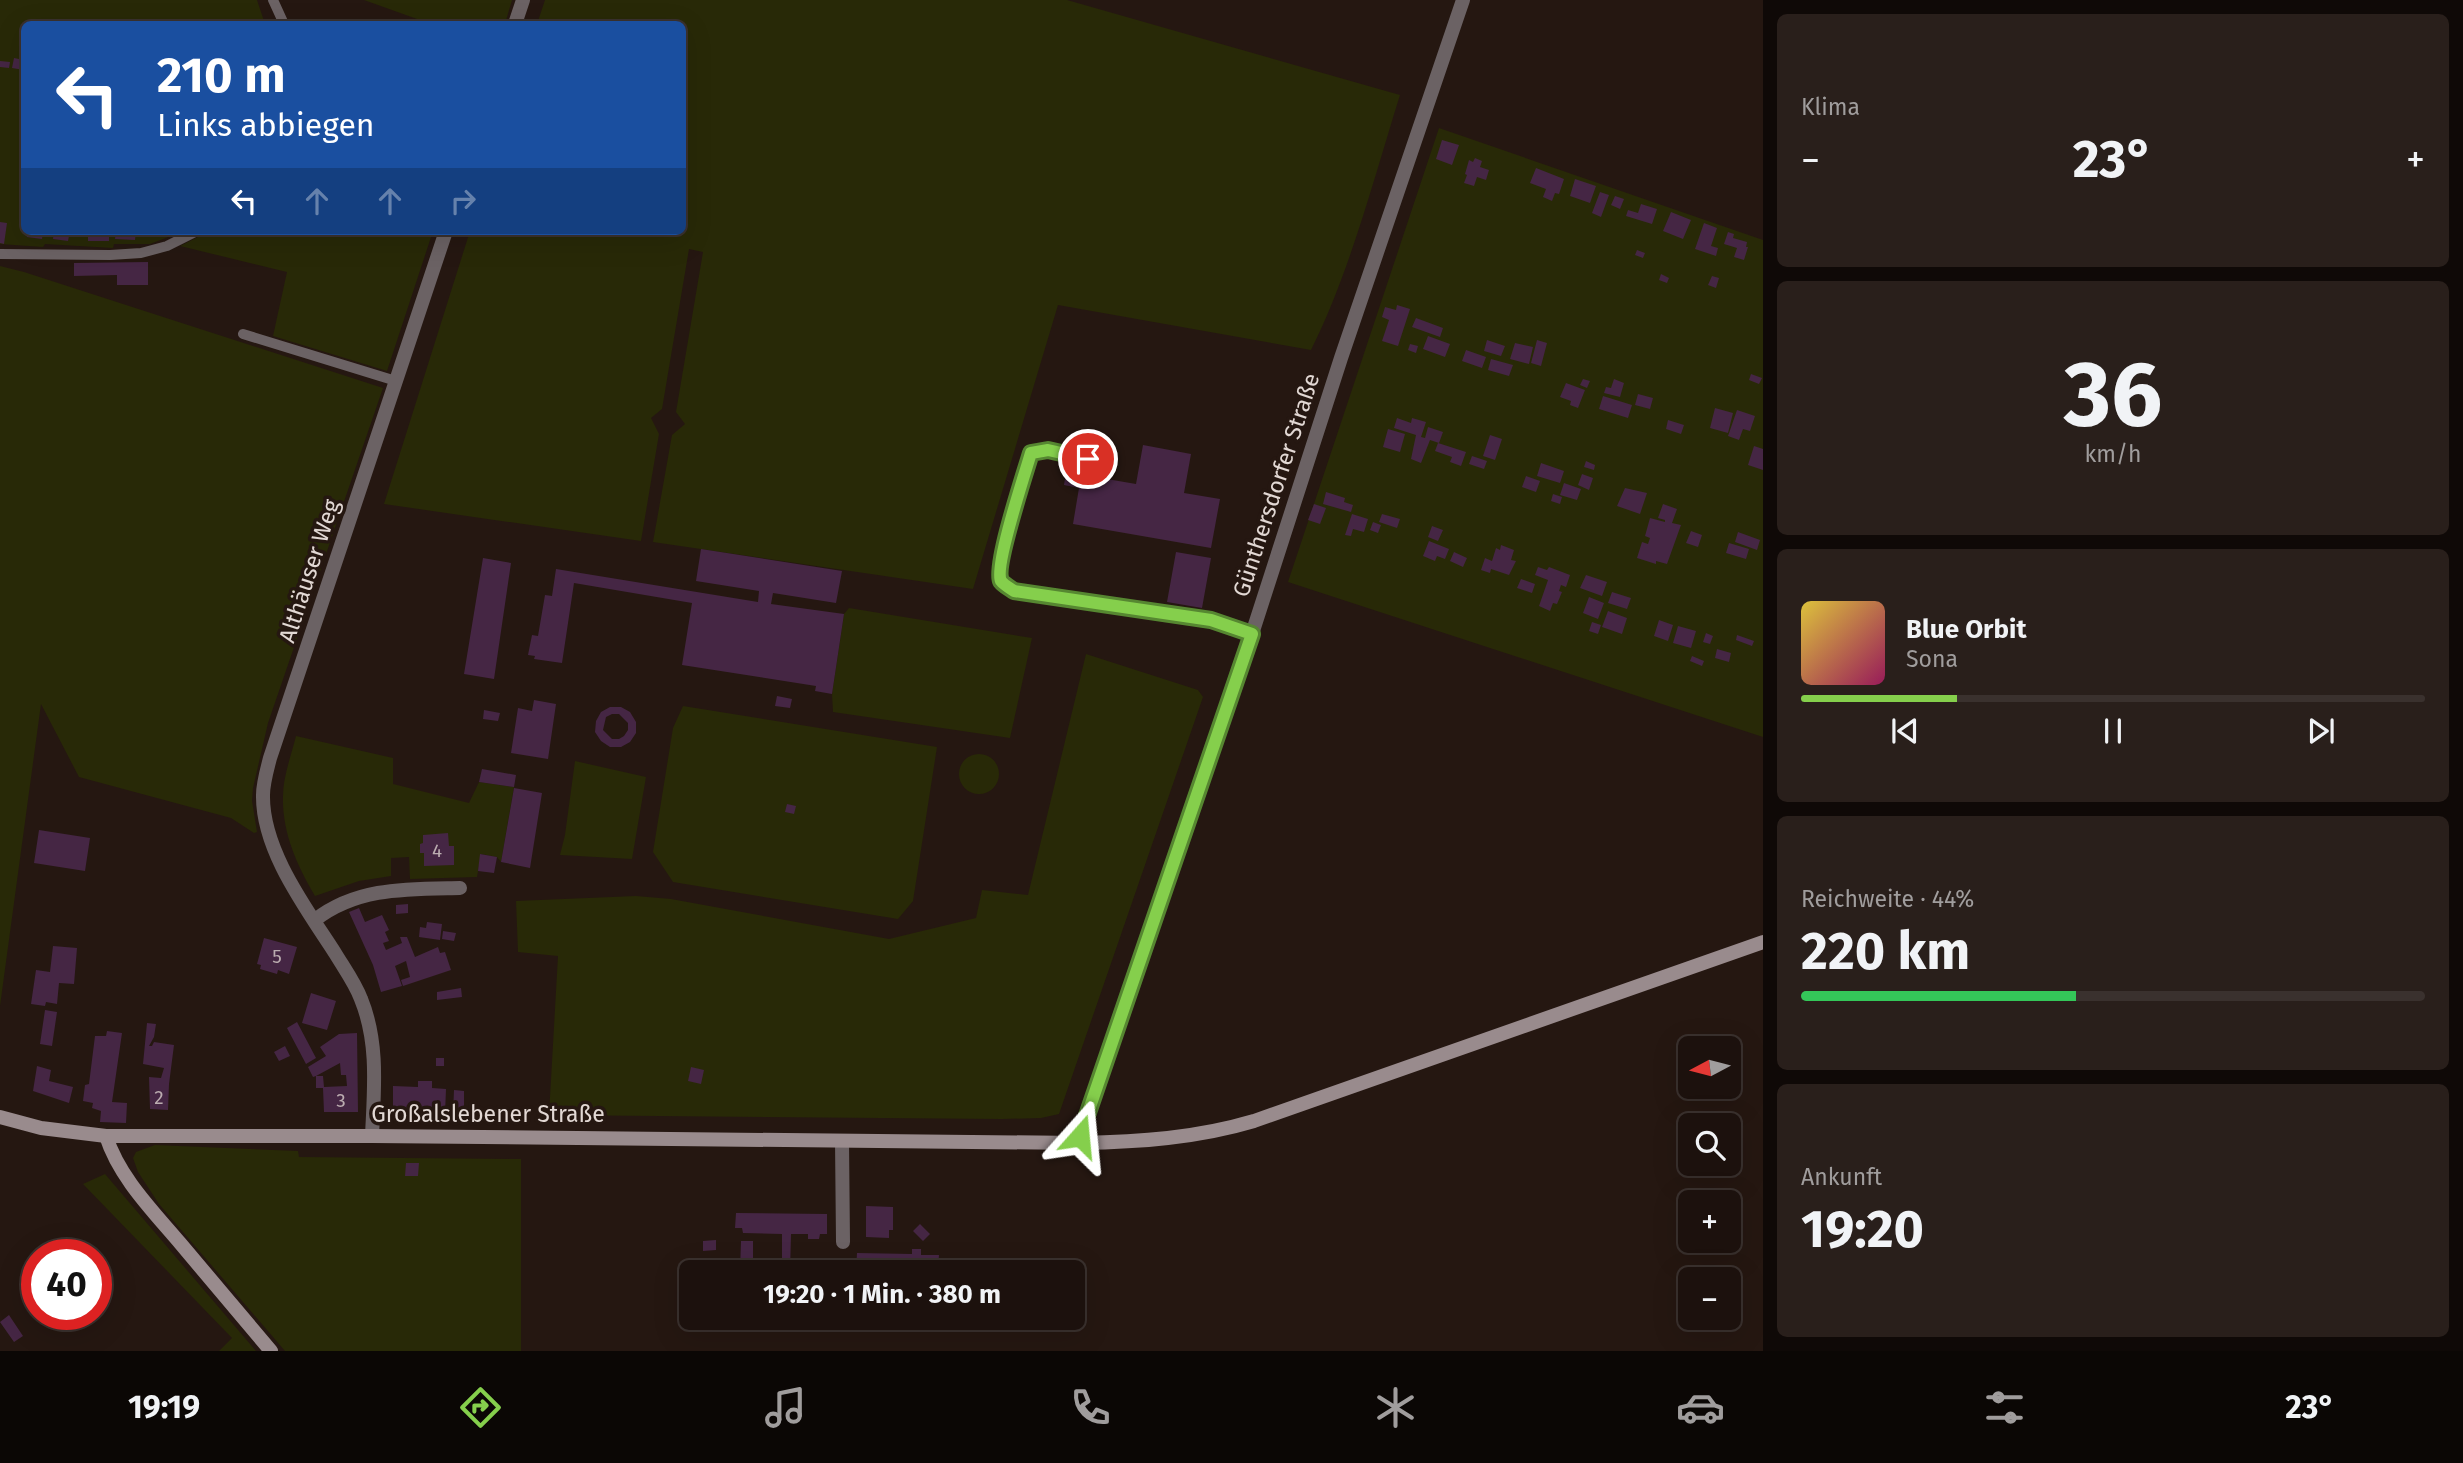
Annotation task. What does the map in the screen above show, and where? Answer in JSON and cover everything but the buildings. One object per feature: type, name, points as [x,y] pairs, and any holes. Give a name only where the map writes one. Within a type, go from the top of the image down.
[{"type":"main road","name":"Großalslebener Straße","points":[[0,1117],[41,1128],[106,1136],[1080,1143],[1170,1139],[1254,1121],[1763,942]]},
{"type":"main road","points":[[106,1136],[110,1151],[131,1183],[271,1351]]},
{"type":"street","points":[[516,21],[523,0]]},
{"type":"street","name":"Günthersdorfer Straße","points":[[1080,1143],[1082,1129],[1252,634],[1463,0]]},
{"type":"street","name":"Althäuser Weg","points":[[372,1136],[374,1063],[366,1015],[353,982],[294,889],[272,843],[264,812],[263,794],[265,776],[445,235]]},
{"type":"street","points":[[315,920],[339,904],[382,891],[460,888]]},
{"type":"street","points":[[842,1141],[843,1242]]},
{"type":"lane","points":[[273,0],[283,21]]},
{"type":"lane","points":[[0,254],[141,253],[167,246],[189,235]]},
{"type":"lane","points":[[243,334],[396,381]]},
{"type":"lane","points":[[1088,459],[1048,450],[1031,453],[1002,556],[1000,578],[1003,583],[1014,591],[1211,620],[1252,634]]},
{"type":"shaded area","points":[[0,0],[257,0],[264,21],[21,21],[21,235],[174,235],[150,244],[114,244],[113,248],[0,244]]},
{"type":"shaded area","points":[[364,0],[512,0],[506,21],[423,21]]},
{"type":"shaded area","points":[[545,0],[1067,0],[1400,95],[1338,289],[1311,350],[1058,305],[973,589],[653,542],[672,435],[685,424],[676,412],[703,252],[689,249],[662,409],[651,418],[659,434],[641,541],[384,504],[469,235],[686,235],[686,21],[538,21]]},
{"type":"shaded area","points":[[1439,128],[1763,240],[1763,737],[1288,582]]},
{"type":"shaded area","points":[[202,235],[432,235],[387,371],[273,336],[287,272],[180,246]]},
{"type":"shaded area","points":[[0,266],[383,388],[268,723],[253,788],[252,801],[257,832],[254,833],[231,818],[79,777],[41,704],[0,1006]]},
{"type":"shaded area","points":[[849,608],[1032,638],[1010,738],[833,712],[832,694],[844,614]]},
{"type":"shaded area","points":[[1086,654],[1198,690],[1203,697],[1059,1114],[1041,1118],[1002,1119],[549,1115],[558,956],[518,952],[516,901],[636,896],[671,899],[889,939],[976,918],[982,890],[1028,895]]},
{"type":"shaded area","points":[[683,706],[937,747],[913,901],[898,919],[673,882],[653,852],[673,728]]},
{"type":"shaded area","points":[[296,736],[393,758],[393,784],[469,803],[479,782],[514,787],[501,862],[497,857],[481,854],[477,877],[410,879],[409,857],[391,858],[391,876],[359,881],[315,896],[292,848],[283,810],[284,781]]},
{"type":"shaded area","points":[[979,754],[987,755],[993,760],[998,766],[998,782],[993,788],[987,793],[979,794],[971,793],[965,788],[960,782],[959,774],[960,766],[965,760],[971,755]]},
{"type":"shaded area","points":[[575,761],[646,777],[632,859],[560,855]]},
{"type":"shaded area","points":[[155,1145],[298,1151],[299,1157],[521,1159],[521,1351],[285,1351],[159,1204],[138,1172],[133,1158],[136,1152]]},
{"type":"shaded area","points":[[105,1174],[256,1351],[219,1351],[232,1338],[83,1184]]},
{"type":"route","points":[[1080,1136],[1252,634],[1211,620],[1014,591],[1003,583],[1000,578],[1002,556],[1031,453],[1048,450],[1088,459]]}]
